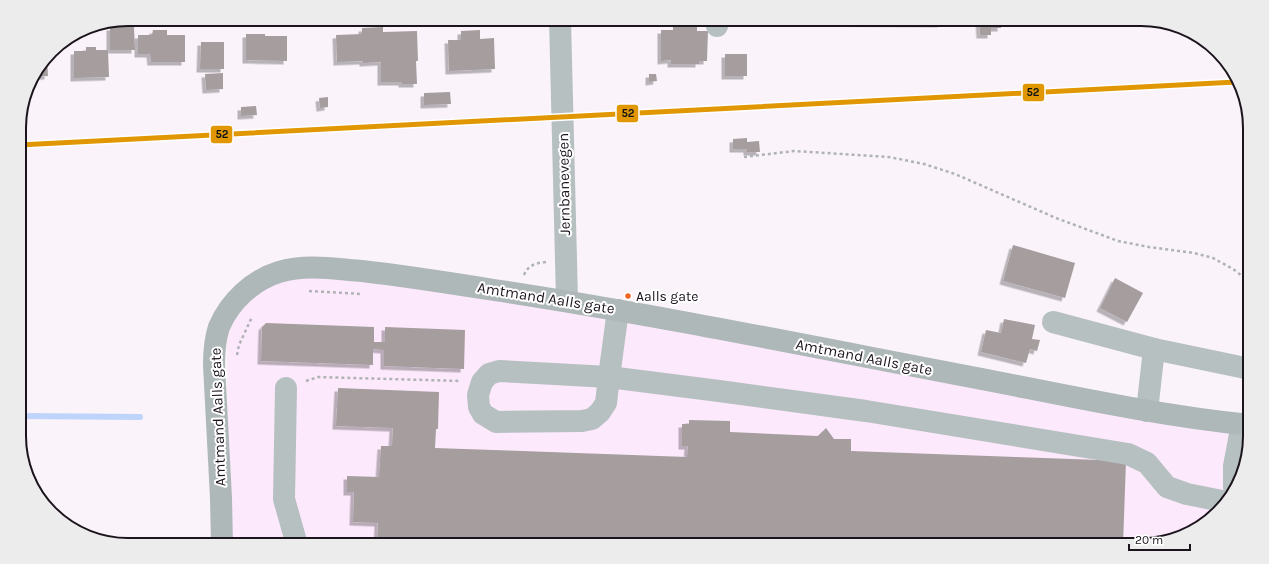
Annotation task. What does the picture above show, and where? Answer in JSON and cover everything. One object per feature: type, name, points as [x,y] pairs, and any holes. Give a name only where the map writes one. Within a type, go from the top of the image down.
[{"type":"main road","name":"Amtmand Aalls gate","points":[[222,538],[214,365],[215,345],[219,327],[238,298],[249,288],[264,278],[281,272],[300,268],[326,268],[401,275],[567,300],[1147,411],[1243,425]]},
{"type":"street","name":"Jernbanevegen","points":[[560,26],[567,300]]},
{"type":"street","points":[[618,310],[608,377],[606,403],[600,412],[592,419],[582,421],[496,422],[483,414],[479,407],[478,395],[482,382],[489,374],[499,371],[608,377],[866,411],[1128,454],[1147,463],[1167,487],[1188,494],[1220,501]]},
{"type":"street","points":[[1052,322],[1154,349],[1243,368]]},
{"type":"street","points":[[1147,411],[1154,349]]},
{"type":"street","points":[[286,388],[284,499],[295,538]]},
{"type":"street","points":[[1234,477],[1234,466],[1243,435]]},
{"type":"path","points":[[744,157],[794,151],[889,157],[924,164],[955,174],[1056,218],[1118,240],[1149,247],[1194,253],[1213,258],[1243,277]]},
{"type":"path","points":[[521,280],[525,272],[534,264],[553,261],[566,262]]},
{"type":"path","points":[[286,388],[318,377],[482,382]]},
{"type":"shaded area","points":[[281,272],[567,300],[1243,422],[1242,449],[1240,462],[1229,487],[1218,503],[1208,513],[1197,521],[1174,533],[1147,538],[228,538],[227,313]]},
{"type":"building","points":[[979,26],[1001,26],[1001,28],[991,28],[991,35],[980,35]]},
{"type":"building","points":[[134,27],[135,50],[110,50],[110,28]]},
{"type":"building","points":[[383,27],[383,32],[417,31],[417,84],[381,82],[381,62],[337,62],[336,35],[362,34],[362,28]]},
{"type":"building","points":[[673,27],[697,27],[697,31],[708,31],[707,61],[699,61],[699,64],[671,64],[671,60],[661,61],[661,30],[673,30]]},
{"type":"building","points":[[153,30],[167,30],[167,35],[185,35],[185,62],[151,62],[150,54],[138,54],[138,35],[152,35]]},
{"type":"building","points":[[480,30],[480,39],[494,38],[495,69],[449,71],[448,40],[461,40],[461,31]]},
{"type":"building","points":[[246,34],[287,36],[287,61],[246,60]]},
{"type":"building","points":[[201,42],[224,42],[224,69],[200,69]]},
{"type":"building","points":[[86,47],[96,47],[96,50],[108,50],[109,77],[74,78],[74,51],[86,51]]},
{"type":"building","points":[[725,54],[747,54],[747,76],[725,76]]},
{"type":"building","points":[[47,66],[48,76],[40,77]]},
{"type":"building","points":[[223,73],[223,89],[206,90],[205,74]]},
{"type":"building","points":[[649,74],[656,74],[657,81],[649,82]]},
{"type":"building","points":[[450,92],[451,104],[424,105],[424,93]]},
{"type":"building","points":[[328,97],[328,107],[320,108],[319,98]]},
{"type":"building","points":[[256,106],[257,115],[241,116],[241,107]]},
{"type":"building","points":[[747,138],[747,142],[759,141],[760,152],[747,152],[747,149],[733,149],[733,139]]},
{"type":"building","points":[[1013,245],[1075,263],[1065,298],[1003,281]]},
{"type":"building","points":[[1115,278],[1143,293],[1127,322],[1100,308]]},
{"type":"building","points":[[1004,319],[1035,325],[1032,339],[1040,340],[1037,351],[1030,349],[1026,363],[981,352],[986,330],[1001,333]]},
{"type":"building","points":[[266,323],[374,327],[374,342],[385,342],[385,327],[465,330],[464,369],[384,366],[384,350],[373,349],[373,365],[261,361],[262,327]]},
{"type":"building","points":[[338,388],[439,392],[438,429],[436,429],[435,448],[687,457],[688,446],[682,446],[682,424],[689,424],[689,420],[730,421],[730,432],[818,436],[826,428],[834,439],[851,439],[851,451],[1126,461],[1123,538],[377,538],[378,523],[353,522],[354,492],[347,492],[347,476],[379,477],[381,446],[392,446],[393,428],[336,426]]},
{"type":"waterway","points":[[26,416],[140,417]]},
{"type":"transit line","name":"52","points":[[26,145],[1232,82]]},
{"type":"place","name":"Aalls gate","points":[[628,296]]}]
